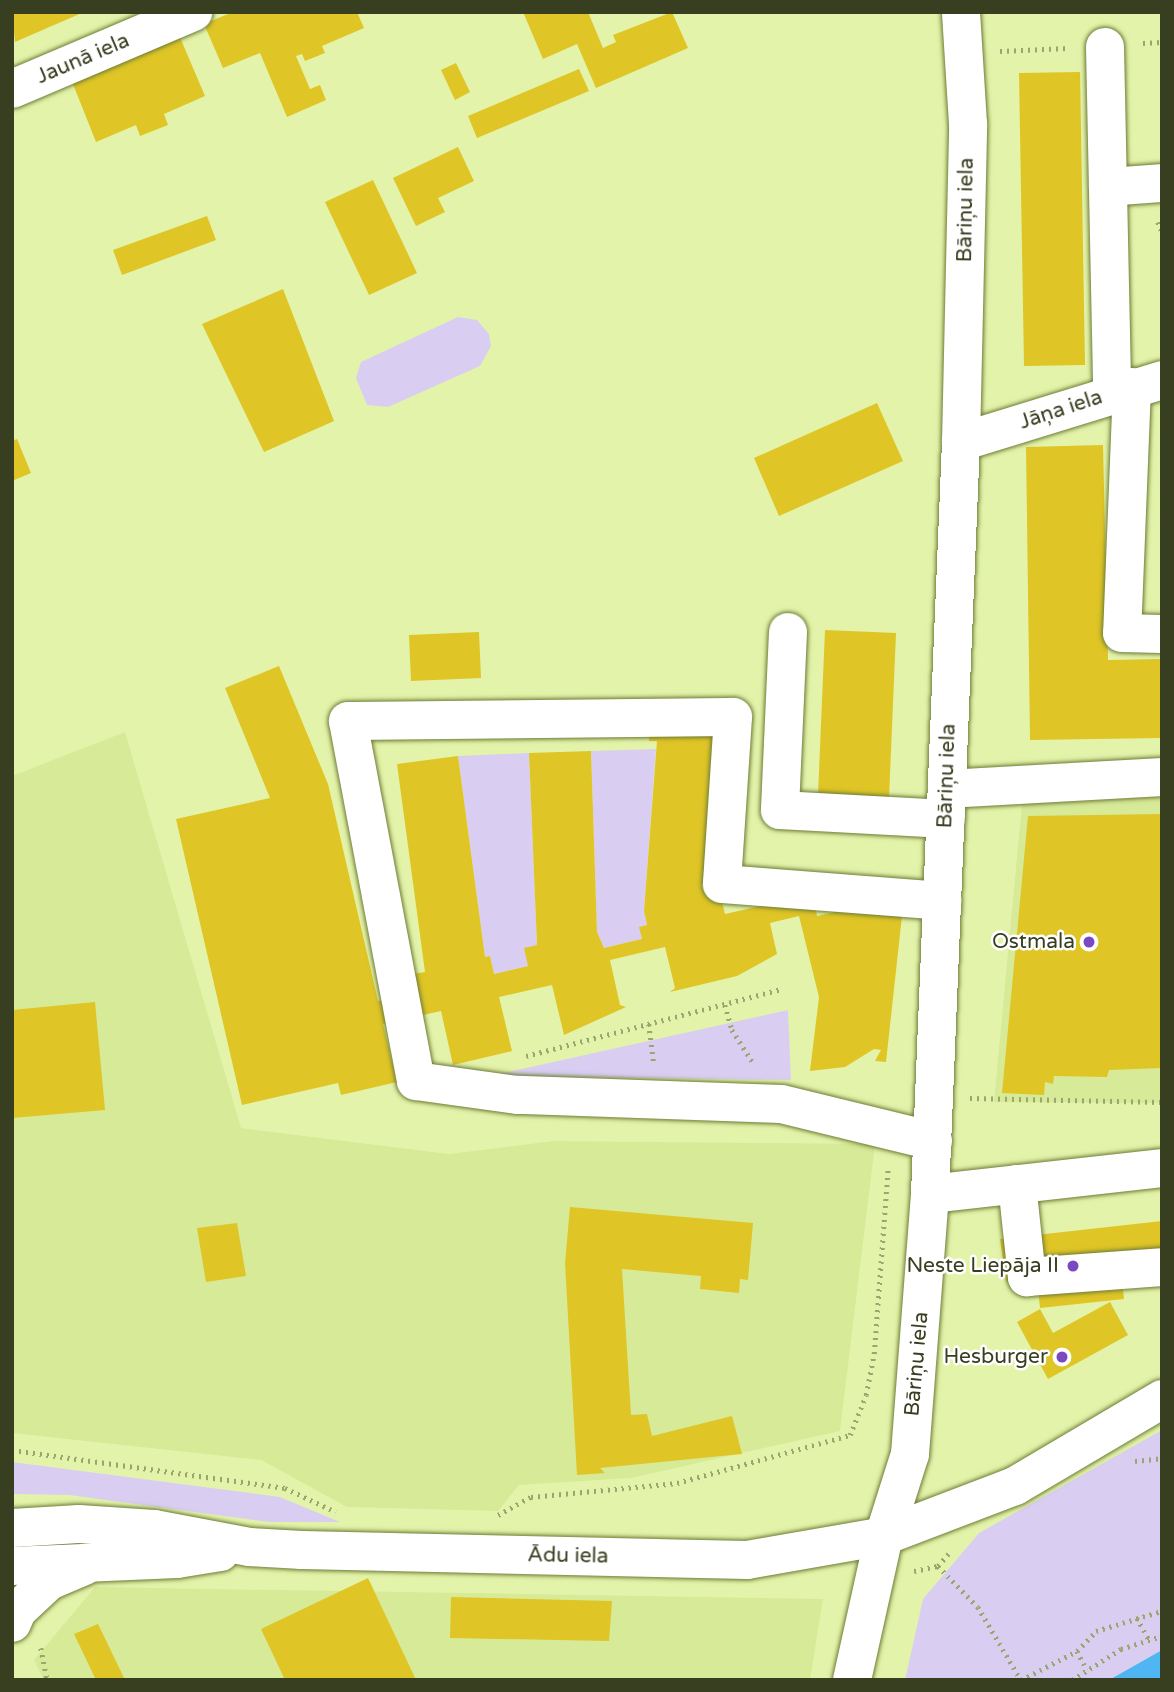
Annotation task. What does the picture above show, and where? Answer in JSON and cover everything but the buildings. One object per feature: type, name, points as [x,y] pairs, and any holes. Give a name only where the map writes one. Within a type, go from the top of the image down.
[{"type":"street","name":"Jaunā iela","points":[[12,89],[193,12]]},
{"type":"street","name":"Bāriņu iela","points":[[852,1680],[884,1536],[909,1454],[930,1194],[961,442],[968,124],[961,12]]},
{"type":"street","points":[[1105,47],[1108,187],[1135,387],[1122,633],[1162,634]]},
{"type":"street","points":[[1108,187],[1162,183]]},
{"type":"street","name":"Jāņa iela","points":[[961,442],[1135,387]]},
{"type":"street","points":[[788,632],[780,810],[946,804],[1162,777]]},
{"type":"street","points":[[933,1140],[781,1104],[517,1095],[416,1081],[348,721],[733,717],[722,884],[942,901]]},
{"type":"street","points":[[930,1194],[1162,1168]]},
{"type":"street","points":[[1017,1184],[1027,1277],[1162,1268]]},
{"type":"street","name":"Ādu iela","points":[[12,1528],[79,1524],[154,1529],[249,1547],[747,1560],[884,1536],[1015,1486],[1162,1399]]},
{"type":"street","name":"Ādu iela","points":[[12,1566],[177,1559],[249,1547]]},
{"type":"street","points":[[27,1633],[17,1611],[49,1581],[75,1568],[108,1561]]},
{"type":"path","points":[[964,52],[1105,47],[1162,42]]},
{"type":"path","points":[[517,1058],[782,989]]},
{"type":"path","points":[[934,1093],[994,1102],[1162,1102]]},
{"type":"path","points":[[484,1515],[497,1515],[531,1497],[677,1483],[850,1435],[866,1395],[874,1354],[891,1130]]},
{"type":"path","points":[[12,1450],[285,1488],[340,1514]]},
{"type":"path","points":[[938,1566],[978,1606],[1021,1680],[1077,1651],[1096,1631],[1162,1611]]},
{"type":"path","points":[[1137,1618],[1149,1640]]},
{"type":"path","points":[[27,1633],[47,1680]]},
{"type":"path","points":[[1072,1680],[1121,1649],[1162,1636]]},
{"type":"path","points":[[1077,1651],[1087,1670]]},
{"type":"shaded area","points":[[458,317],[477,320],[489,334],[491,346],[480,366],[388,407],[367,405],[356,378],[361,362]]},
{"type":"shaded area","points":[[125,732],[241,1128],[449,1154],[553,1141],[875,1144],[840,1431],[631,1478],[519,1485],[498,1511],[347,1507],[261,1460],[12,1433],[12,776]]},
{"type":"shaded area","points":[[656,749],[644,911],[647,925],[640,927],[642,939],[604,948],[597,932],[591,751]]},
{"type":"shaded area","points":[[529,753],[537,945],[528,966],[494,974],[490,956],[485,957],[458,756]]},
{"type":"shaded area","name":"Ostmala","points":[[1162,797],[1162,1103],[994,1102],[1022,804]]},
{"type":"shaded area","points":[[788,1010],[791,1080],[490,1076]]},
{"type":"shaded area","points":[[1162,1430],[1162,1650],[1109,1680],[905,1680],[923,1599],[979,1533]]},
{"type":"shaded area","points":[[12,1462],[280,1497],[340,1522],[269,1522],[69,1495],[12,1494]]},
{"type":"shaded area","points":[[95,1587],[823,1599],[810,1680],[44,1680],[34,1660]]},
{"type":"water","points":[[1162,1650],[1162,1680],[1109,1680]]},
{"type":"place","name":"Ostmala","points":[[1089,942]]},
{"type":"place","name":"Neste Liepāja II","points":[[1073,1266]]},
{"type":"place","name":"Hesburger","points":[[1062,1357]]}]
